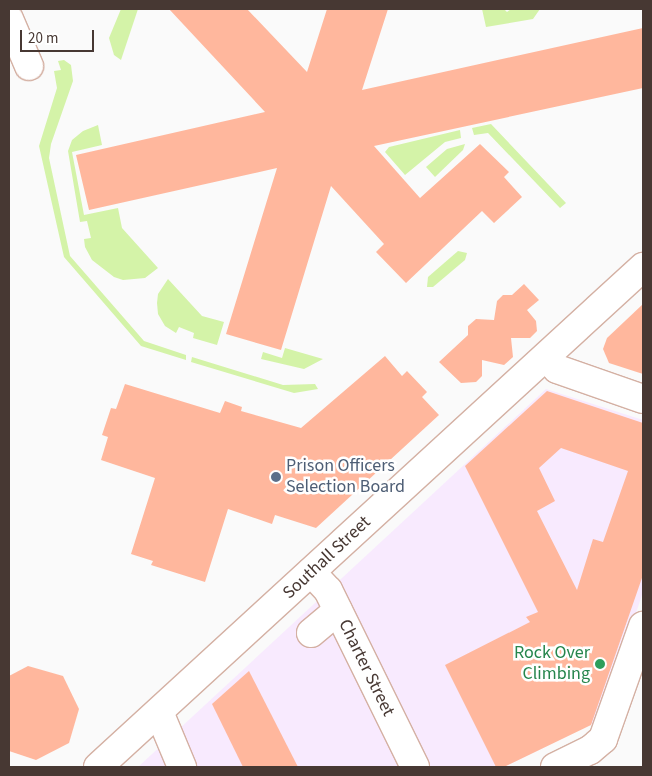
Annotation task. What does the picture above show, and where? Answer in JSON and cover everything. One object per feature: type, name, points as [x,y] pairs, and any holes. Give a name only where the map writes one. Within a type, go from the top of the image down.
[{"type":"street","points":[[9,13],[14,9]]},
{"type":"street","points":[[9,19],[29,66]]},
{"type":"street","name":"Southall Street","points":[[98,767],[643,267]]},
{"type":"street","points":[[546,357],[557,369],[643,399]]},
{"type":"street","name":"Charter Street","points":[[311,572],[328,590],[415,767]]},
{"type":"street","points":[[311,633],[338,610]]},
{"type":"street","points":[[555,767],[595,759],[606,733],[643,626]]},
{"type":"street","points":[[159,712],[182,767]]},
{"type":"shaded area","points":[[546,389],[643,420],[643,592],[600,720],[504,767],[138,767]]},
{"type":"green space","points":[[121,9],[138,9],[121,60],[114,55],[109,38]]},
{"type":"green space","points":[[482,9],[504,9],[507,12],[511,9],[540,9],[533,19],[486,27]]},
{"type":"green space","points":[[64,60],[71,65],[73,81],[51,144],[49,158],[70,256],[144,341],[186,355],[186,360],[141,346],[64,257],[39,146],[57,88],[54,71],[61,70],[58,61]]},
{"type":"green space","points":[[491,124],[566,203],[560,208],[488,133],[474,135],[472,128]]},
{"type":"green space","points":[[98,125],[102,145],[72,152],[84,215],[118,208],[122,228],[158,268],[145,278],[123,280],[114,277],[92,260],[85,247],[84,239],[91,238],[87,221],[80,222],[68,151],[72,140],[83,131]]},
{"type":"green space","points":[[460,130],[461,138],[445,142],[405,175],[385,152],[389,147]]},
{"type":"green space","points":[[465,144],[463,150],[435,177],[426,167],[447,149]]},
{"type":"green space","points":[[458,251],[467,253],[465,260],[433,287],[427,287],[428,277]]},
{"type":"green space","points":[[168,279],[202,316],[224,322],[217,345],[193,338],[194,333],[179,327],[176,333],[165,326],[158,314],[157,303],[158,294]]},
{"type":"green space","points":[[285,348],[323,359],[304,369],[261,359],[263,352],[282,358]]},
{"type":"green space","points":[[192,357],[283,385],[315,384],[318,389],[294,393],[191,362]]},
{"type":"building","points":[[169,9],[247,9],[307,72],[327,9],[388,9],[362,90],[643,28],[643,88],[374,146],[420,198],[480,144],[509,172],[504,177],[522,197],[494,223],[482,211],[406,283],[376,252],[384,244],[331,186],[281,350],[226,334],[277,168],[89,210],[76,155],[265,112]]},
{"type":"building","points":[[524,284],[539,300],[527,310],[536,321],[537,331],[530,338],[511,338],[513,357],[504,365],[482,360],[482,376],[476,382],[461,383],[439,362],[468,335],[468,326],[476,319],[494,320],[497,301],[503,295],[512,295]]},
{"type":"building","points":[[643,304],[643,374],[609,363],[603,349],[607,338]]},
{"type":"building","points":[[385,356],[402,376],[407,371],[427,392],[422,397],[439,415],[316,528],[275,515],[272,524],[228,509],[205,582],[151,565],[153,561],[131,554],[155,478],[101,460],[108,437],[102,435],[111,408],[116,409],[125,384],[220,413],[225,401],[242,407],[241,411],[301,428]]},
{"type":"building","points":[[547,391],[643,423],[643,575],[591,725],[504,767],[496,767],[445,665],[530,622],[526,617],[538,612],[465,466]],"holes":[[[561,448],[628,471],[603,542],[593,539],[577,590],[537,511],[555,501],[539,468]]]},
{"type":"building","points":[[28,666],[63,676],[79,709],[69,743],[36,760],[9,751],[9,676]]},
{"type":"building","points":[[249,671],[298,767],[243,767],[212,704]]},
{"type":"place","name":"Prison Officers Selection Board","points":[[276,477]]},
{"type":"place","name":"Rock Over Climbing","points":[[600,664]]}]
